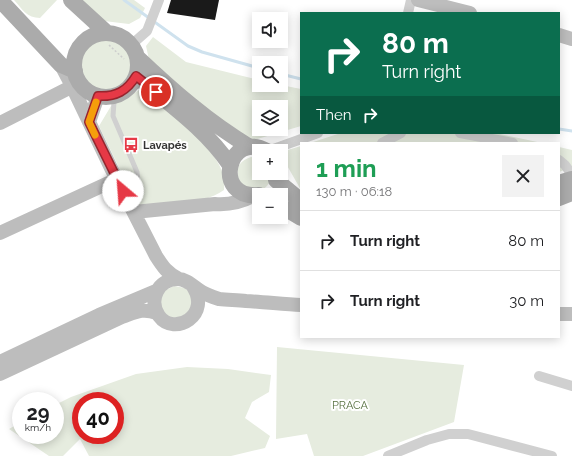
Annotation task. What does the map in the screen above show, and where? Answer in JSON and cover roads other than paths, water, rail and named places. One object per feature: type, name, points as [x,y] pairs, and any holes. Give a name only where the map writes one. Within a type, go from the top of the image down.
[{"type":"main road","points":[[71,0],[107,33]]},
{"type":"main road","points":[[2,4],[71,76],[94,94],[108,96],[118,94],[131,84],[136,76],[138,68],[134,51]]},
{"type":"main road","points":[[71,76],[76,54],[82,44],[91,36],[99,33],[120,36],[171,89],[216,126],[250,147]]},
{"type":"main road","points":[[136,76],[194,124],[222,154],[230,165]]},
{"type":"main road","points":[[250,147],[243,149],[236,154],[230,165],[229,172],[230,180],[234,186],[245,195],[252,195]]},
{"type":"main road","points":[[560,183],[572,179]]},
{"type":"main road","points":[[281,180],[300,200]]},
{"type":"main road","points":[[560,198],[572,193]]},
{"type":"main road","points":[[288,210],[300,217]]},
{"type":"street","points":[[134,51],[147,31],[159,0]]},
{"type":"street","points":[[408,12],[411,0]]},
{"type":"street","points":[[418,0],[466,12]]},
{"type":"street","points":[[560,35],[572,38]]},
{"type":"street","points":[[0,123],[57,94],[71,76]]},
{"type":"street","points":[[71,76],[89,122],[162,267],[170,275],[219,299]]},
{"type":"street","points":[[89,122],[94,94]]},
{"type":"street","points":[[287,144],[315,134]]},
{"type":"street","points":[[384,142],[399,134]]},
{"type":"street","points":[[465,134],[508,142]]},
{"type":"street","points":[[560,161],[572,175]]},
{"type":"street","points":[[0,233],[117,179]]},
{"type":"street","points":[[215,204],[234,186]]},
{"type":"street","points":[[131,208],[215,204],[225,205],[237,203],[252,197]]},
{"type":"street","points":[[156,256],[160,276],[159,288],[154,302],[157,313],[167,322],[177,324],[185,323],[209,301],[219,299],[300,306]]},
{"type":"street","points":[[0,362],[159,288],[171,280],[179,279]]},
{"type":"street","points":[[192,285],[197,292],[199,299],[197,311]]},
{"type":"street","points":[[0,374],[122,317],[141,310],[148,310],[157,313]]},
{"type":"street","points":[[560,314],[572,314]]},
{"type":"street","points":[[539,376],[572,386]]},
{"type":"street","points":[[388,456],[428,440],[449,434],[468,434],[552,456]]},
{"type":"lane","points":[[118,94],[114,102],[113,116],[137,172],[138,180],[131,208]]},
{"type":"waterway","points":[[124,0],[188,46],[202,52],[252,66]]},
{"type":"waterway","points":[[288,76],[300,79]]},
{"type":"waterway","points":[[560,129],[572,131]]},
{"type":"place","name":"Lavapés","points":[[131,145]]},
{"type":"park label","name":"PRACA","points":[[350,405]]}]
